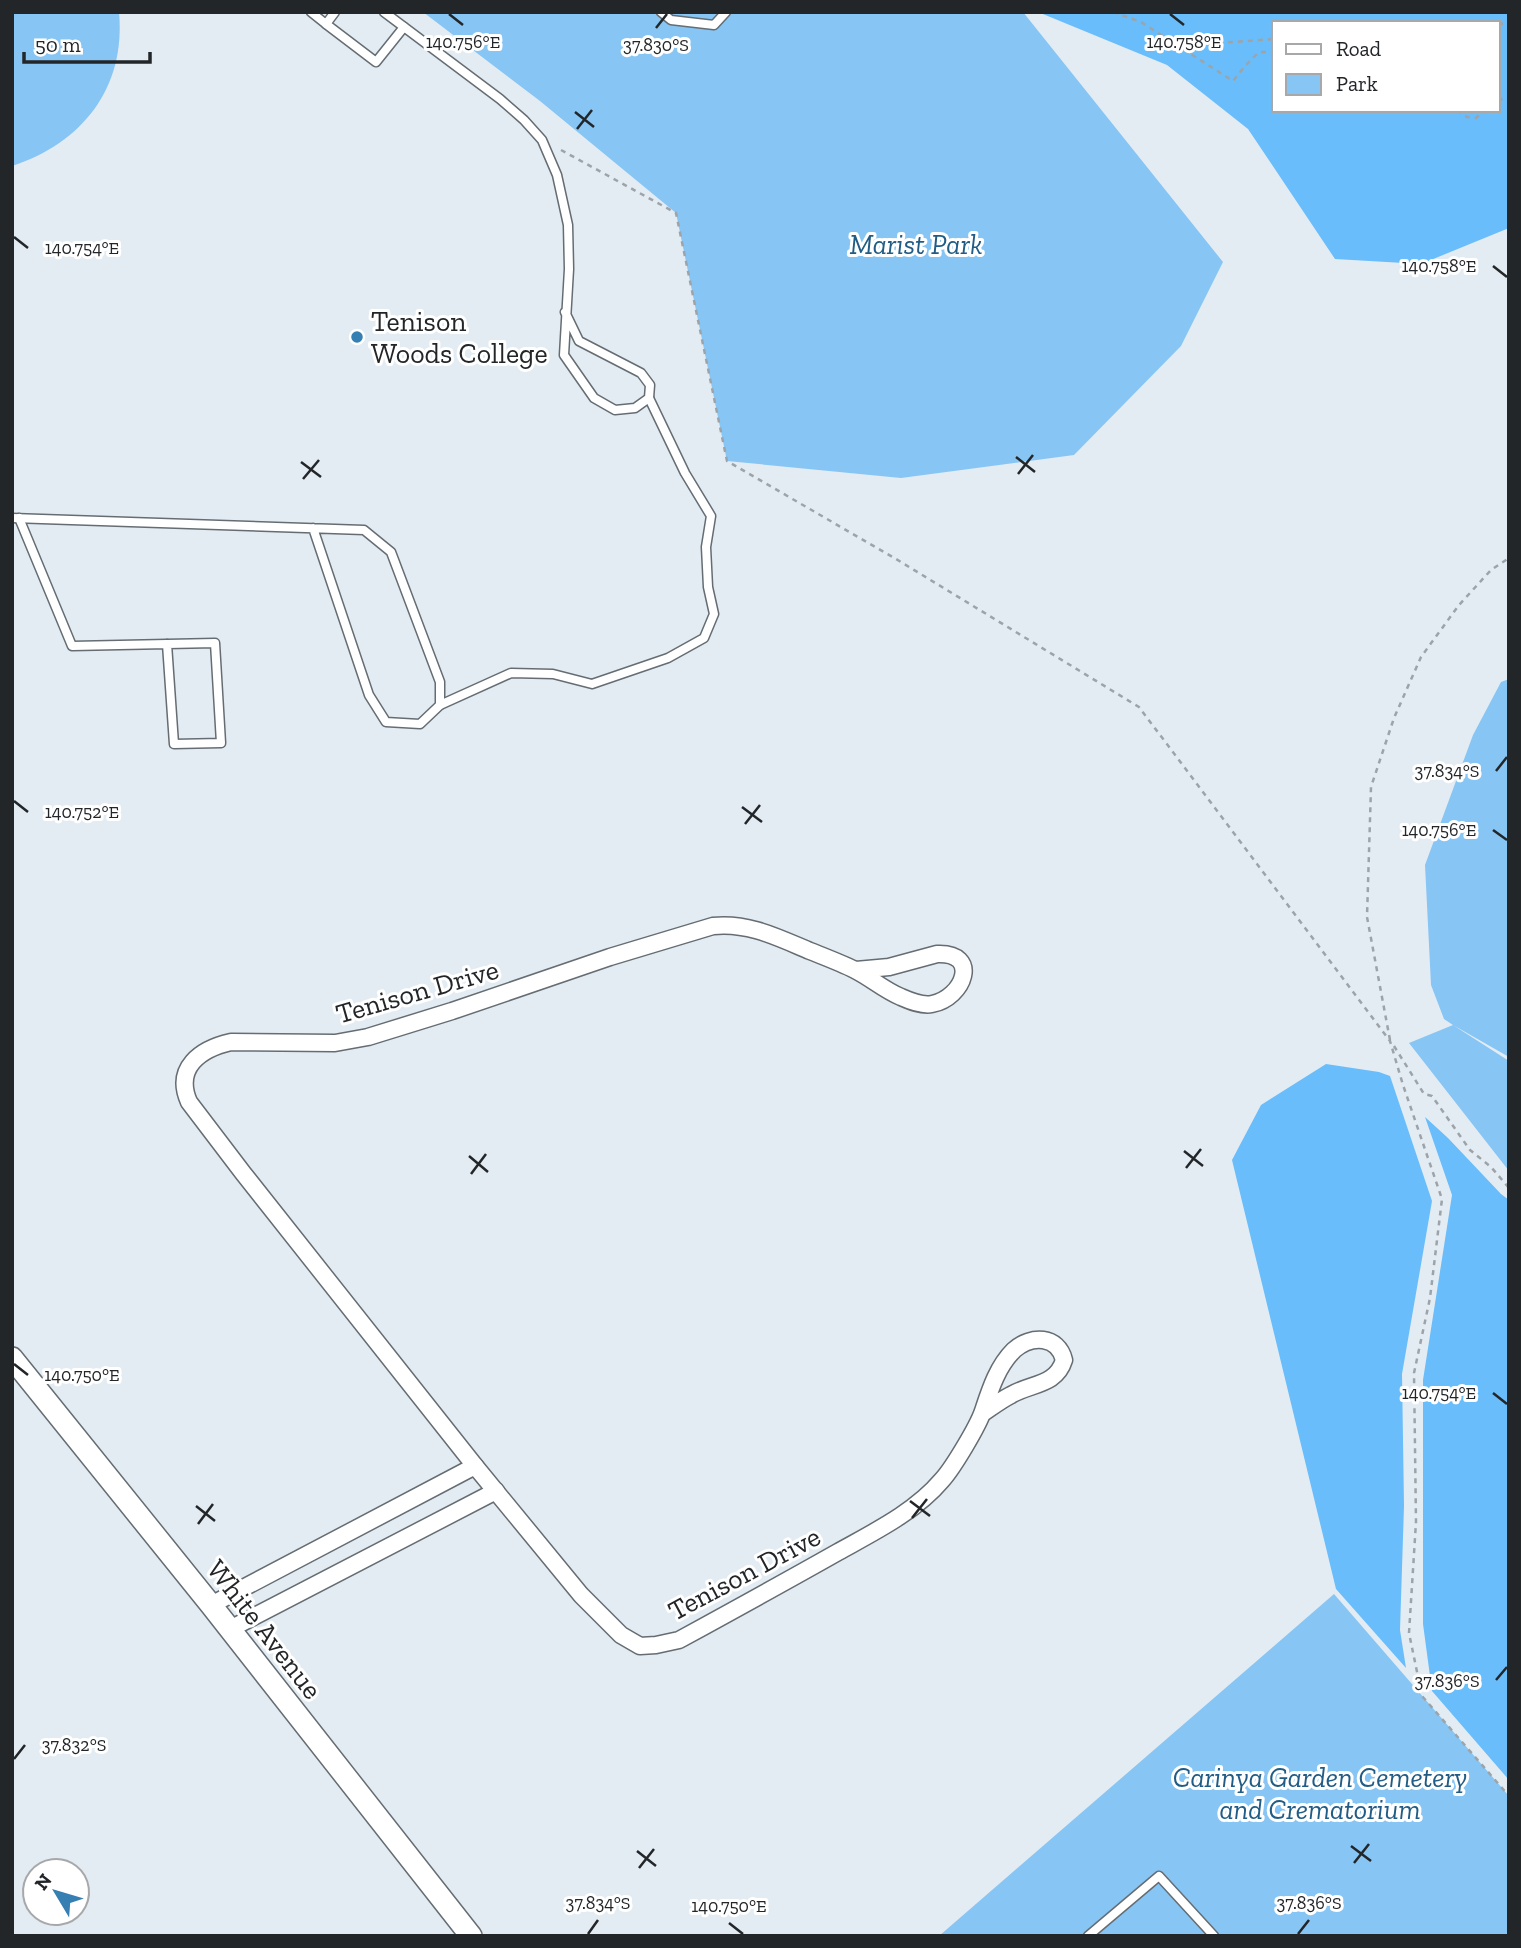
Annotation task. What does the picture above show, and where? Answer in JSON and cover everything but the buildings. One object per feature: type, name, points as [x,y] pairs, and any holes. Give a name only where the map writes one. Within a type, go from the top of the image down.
[{"type":"main road","name":"White Avenue","points":[[12,1358],[211,1605],[471,1936]]},
{"type":"street","name":"Tenison Drive","points":[[856,970],[889,967],[944,954],[957,958],[963,964],[964,978],[953,993],[930,1005],[921,1004],[878,985],[856,970],[771,935],[729,924],[713,926],[368,1037],[335,1043],[232,1042],[208,1049],[185,1074],[184,1090],[189,1102],[243,1173],[496,1492],[581,1595],[621,1635],[640,1646],[679,1640],[887,1524],[925,1497],[943,1479],[983,1413],[992,1383],[1013,1351],[1031,1340],[1040,1339],[1055,1343],[1064,1360],[1059,1373],[1053,1378],[1011,1394],[983,1413]]},
{"type":"street","points":[[211,1605],[475,1466]]},
{"type":"street","points":[[230,1629],[496,1492]]},
{"type":"lane","points":[[311,12],[376,62],[404,27]]},
{"type":"lane","points":[[326,24],[335,12]]},
{"type":"lane","points":[[384,12],[500,99],[542,139],[557,175],[568,225],[569,269],[564,355],[594,398],[615,410],[635,408],[649,398]]},
{"type":"lane","points":[[661,12],[671,20],[714,24],[726,12]]},
{"type":"lane","points":[[313,528],[369,695],[386,722],[419,724],[440,705],[511,673],[553,674],[592,684],[668,658],[705,638],[714,614],[708,587],[706,547],[711,516],[685,473],[649,398],[650,385],[641,373],[579,341],[565,312]]},
{"type":"lane","points":[[167,644],[174,744],[221,743],[215,643],[167,644],[72,646],[15,518],[364,530],[391,552],[440,682],[440,705]]},
{"type":"lane","points":[[1088,1936],[1159,1876],[1214,1936]]},
{"type":"path","points":[[1113,12],[1140,22],[1233,81],[1259,52],[1272,52]]},
{"type":"path","points":[[1178,46],[1272,39]]},
{"type":"path","points":[[1460,112],[1467,117],[1476,118],[1483,112]]},
{"type":"path","points":[[542,139],[676,213],[727,461],[896,559],[1139,707],[1390,1041],[1424,1094],[1432,1096],[1470,1150],[1491,1167],[1509,1188]]},
{"type":"path","points":[[1509,558],[1490,570],[1459,605],[1421,657],[1394,718],[1371,787],[1367,918],[1390,1041],[1441,1199],[1430,1298],[1414,1373],[1416,1522],[1409,1633],[1422,1696],[1509,1797]]},
{"type":"green space","points":[[12,12],[119,12],[119,39],[115,65],[107,88],[94,109],[59,143],[12,166]]},
{"type":"green space","name":"Marist Park","points":[[423,12],[1023,12],[1223,262],[1181,346],[1074,455],[901,478],[727,461],[676,213],[540,101]]},
{"type":"green space","points":[[1509,679],[1509,1057],[1444,1019],[1431,985],[1425,865],[1473,735],[1501,682]]},
{"type":"green space","points":[[1453,1025],[1509,1061],[1509,1171],[1409,1043]]},
{"type":"green space","name":"Carinya Garden Cemetery and Crematorium","points":[[1334,1594],[1509,1796],[1509,1936],[939,1936]]},
{"type":"shaded area","points":[[1038,12],[1509,12],[1509,228],[1421,264],[1335,259],[1248,129],[1167,65]]},
{"type":"shaded area","points":[[1326,1064],[1390,1076],[1432,1201],[1402,1374],[1404,1506],[1400,1630],[1406,1668],[1336,1589],[1232,1160],[1261,1105]]},
{"type":"shaded area","points":[[1425,1117],[1509,1200],[1509,1780],[1432,1691],[1423,1624],[1423,1380],[1452,1195]]},
{"type":"place","name":"Tenison Woods College","points":[[357,337]]}]
